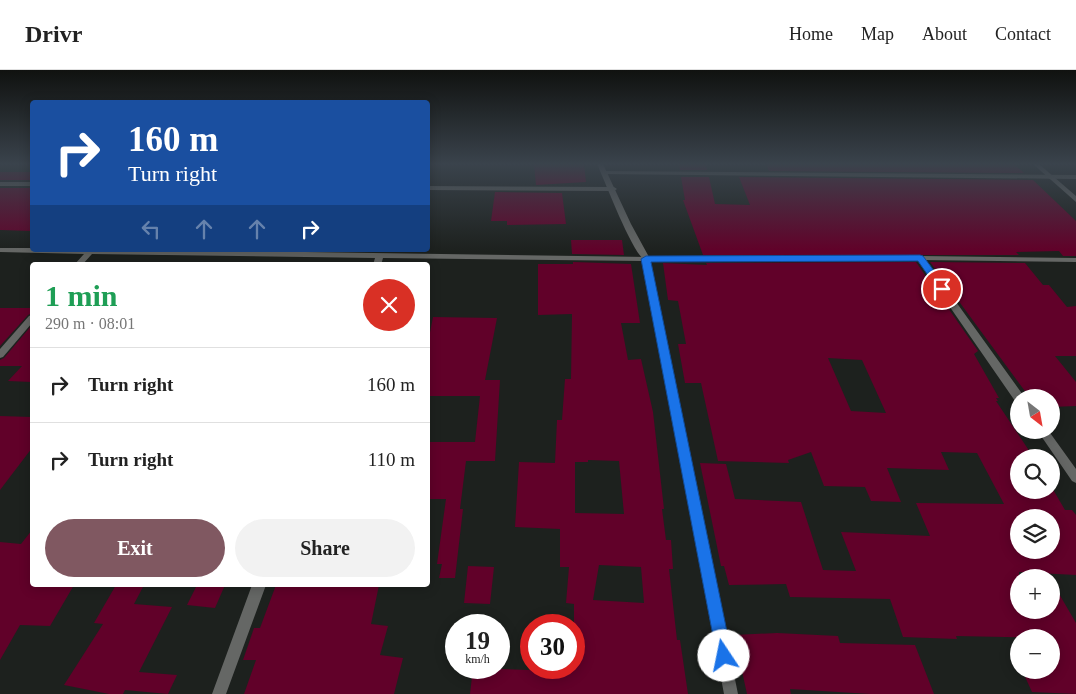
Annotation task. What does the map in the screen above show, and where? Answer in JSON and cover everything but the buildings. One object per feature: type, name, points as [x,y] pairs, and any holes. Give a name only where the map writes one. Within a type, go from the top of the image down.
[{"type":"street","points":[[616,193],[637,246],[646,259],[731,694]]},
{"type":"street","points":[[0,250],[30,250]]},
{"type":"street","points":[[81,262],[90,252]]},
{"type":"street","points":[[163,252],[646,259],[920,258],[1076,260]]},
{"type":"street","points":[[378,262],[380,255]]},
{"type":"street","points":[[920,258],[1013,389]]},
{"type":"street","points":[[0,355],[30,320]]},
{"type":"street","points":[[1048,439],[1076,478]]},
{"type":"street","points":[[219,694],[258,587]]},
{"type":"route","points":[[724,656],[646,259],[920,258],[942,289]]}]
